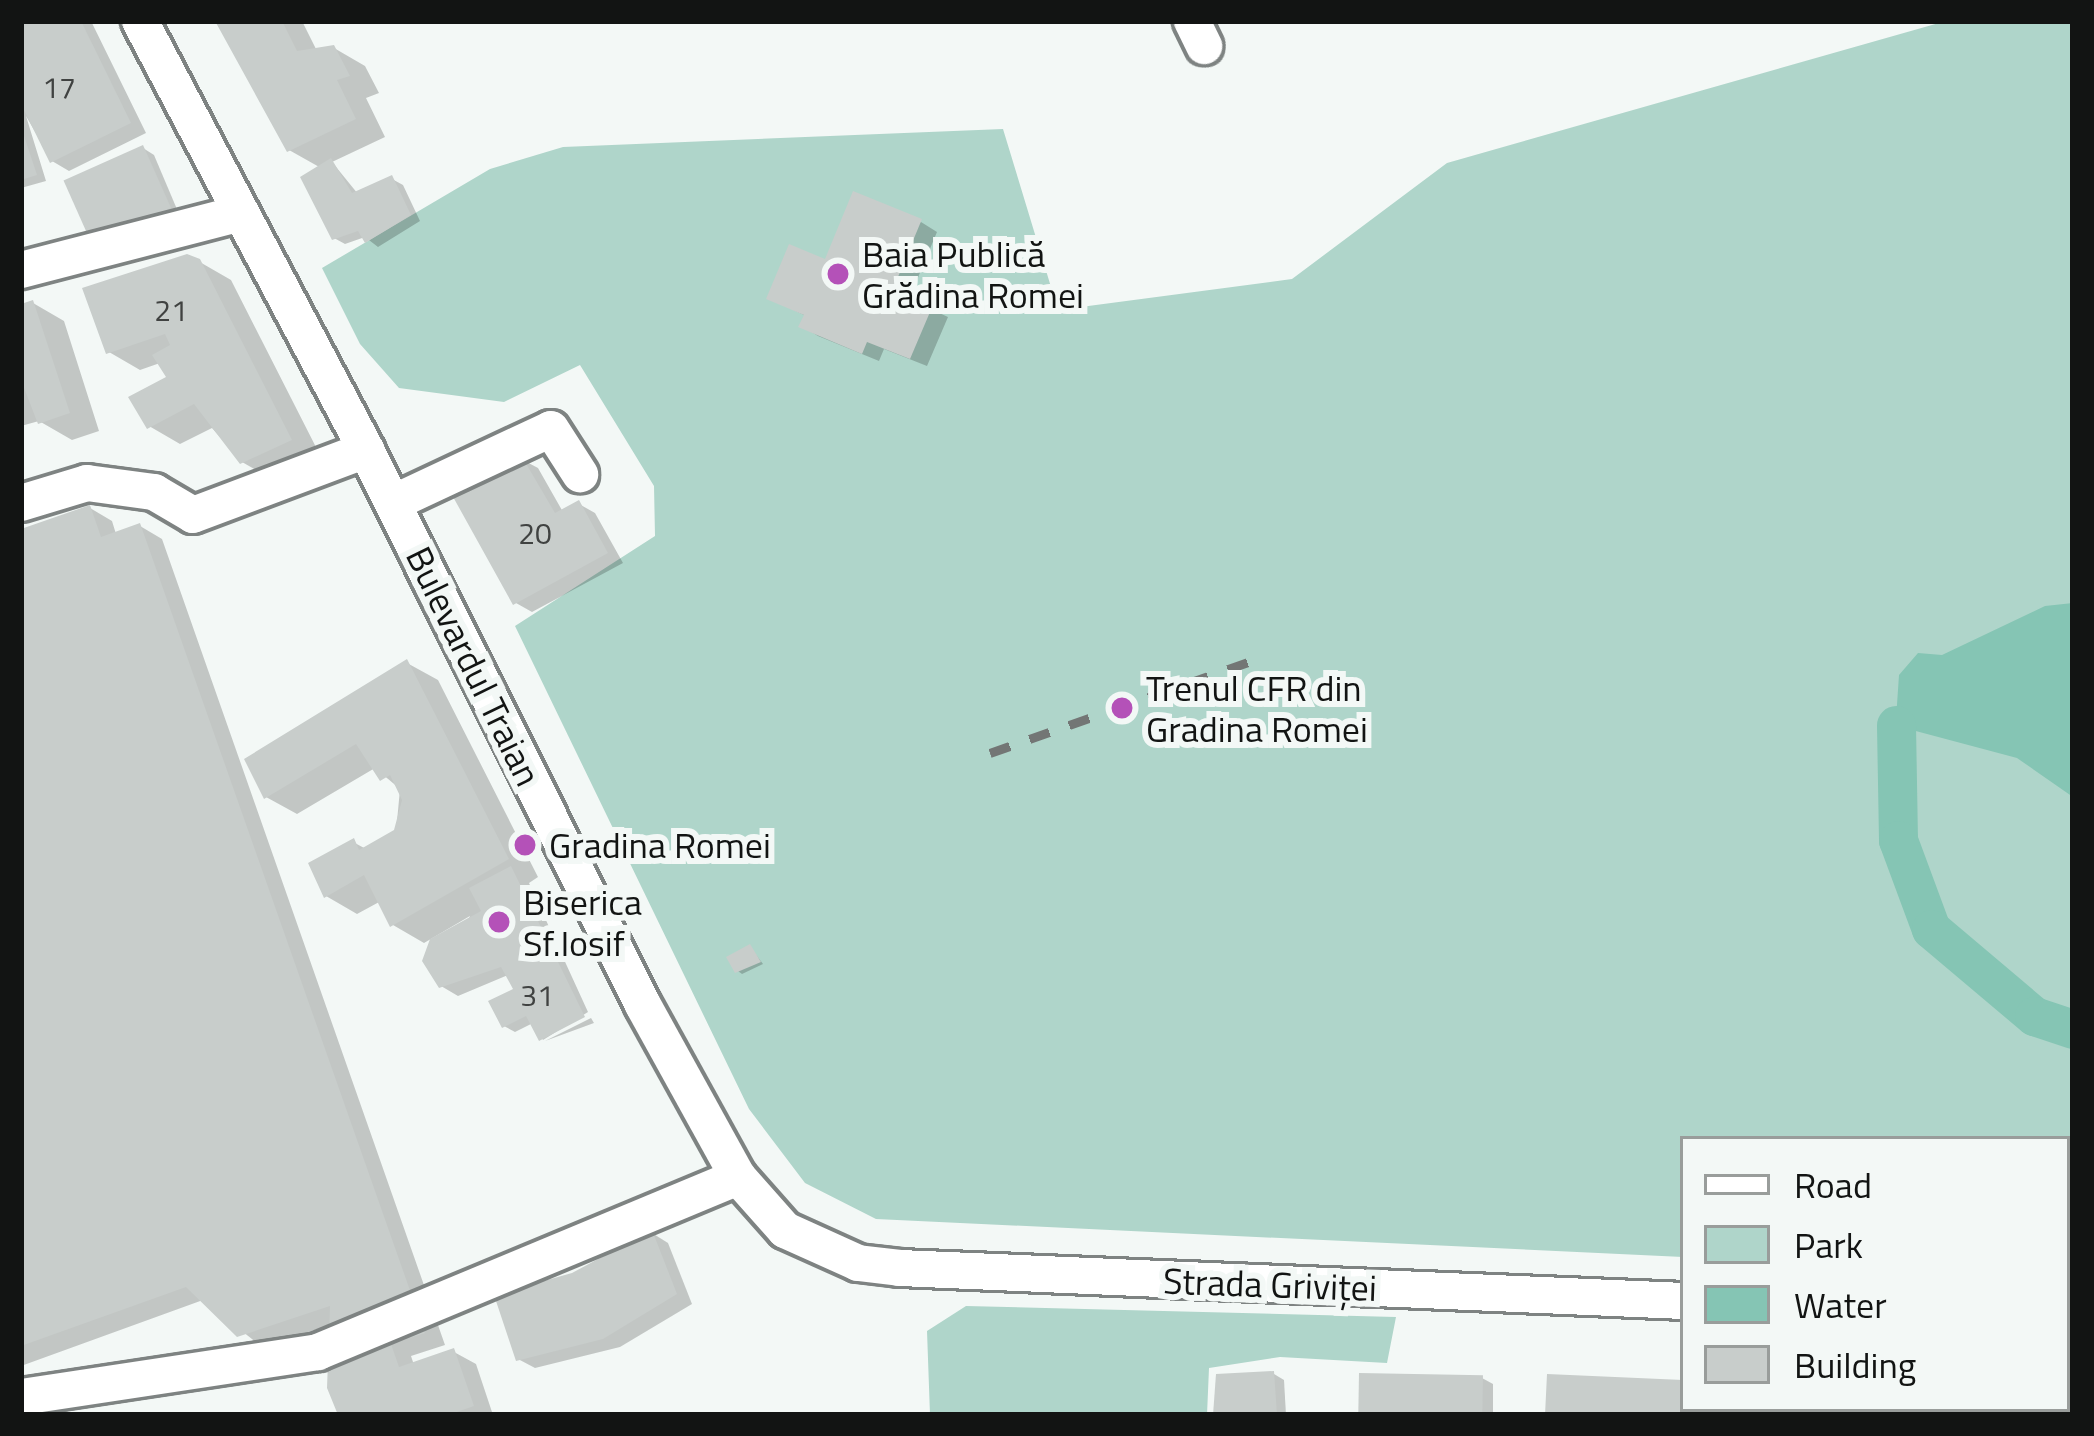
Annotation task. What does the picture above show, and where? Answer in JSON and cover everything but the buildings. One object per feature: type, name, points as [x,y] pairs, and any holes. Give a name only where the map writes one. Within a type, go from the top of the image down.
[{"type":"street","name":"Bulevardul Traian","points":[[140,21],[366,450],[643,1005],[737,1177],[785,1230],[858,1263]]},
{"type":"street","points":[[21,270],[241,213]]},
{"type":"street","points":[[393,503],[550,429],[580,475]]},
{"type":"street","points":[[21,503],[87,483],[154,492],[193,515],[366,450]]},
{"type":"street","points":[[21,1397],[318,1352],[737,1177]]},
{"type":"street","name":"Strada Griviței","points":[[858,1263],[1680,1301]]},
{"type":"green space","points":[[1946,21],[2073,21],[2073,1252],[2070,1136],[1680,1136],[1680,1257],[876,1219],[805,1183],[749,1109],[515,626],[655,536],[654,486],[580,365],[504,402],[399,388],[360,344],[322,268],[490,169],[563,147],[1003,129],[1058,310],[1292,279],[1447,163]]},
{"type":"green space","points":[[966,1306],[1396,1317],[1387,1363],[1280,1357],[1209,1368],[1207,1415],[930,1415],[927,1331]]},
{"type":"water","points":[[2073,603],[2073,797],[2017,758],[1897,726],[1895,772],[1898,840],[1931,929],[2034,1016],[2073,1029],[2073,1043],[2030,1030],[1922,933],[1888,837],[1899,675],[1918,653],[1942,655],[2045,606]]},
{"type":"waterway","points":[[1896,725],[1898,840],[1931,929],[2034,1016],[2073,1029]]},
{"type":"railway","points":[[990,753],[1257,659]]},
{"type":"place","name":"Baia Publică Grădina Romei","points":[[838,274]]},
{"type":"place","name":"Trenul CFR din Gradina Romei","points":[[1122,708]]},
{"type":"place","name":"Gradina Romei","points":[[525,845]]},
{"type":"place","name":"Biserica Sf.Iosif","points":[[499,922]]}]
